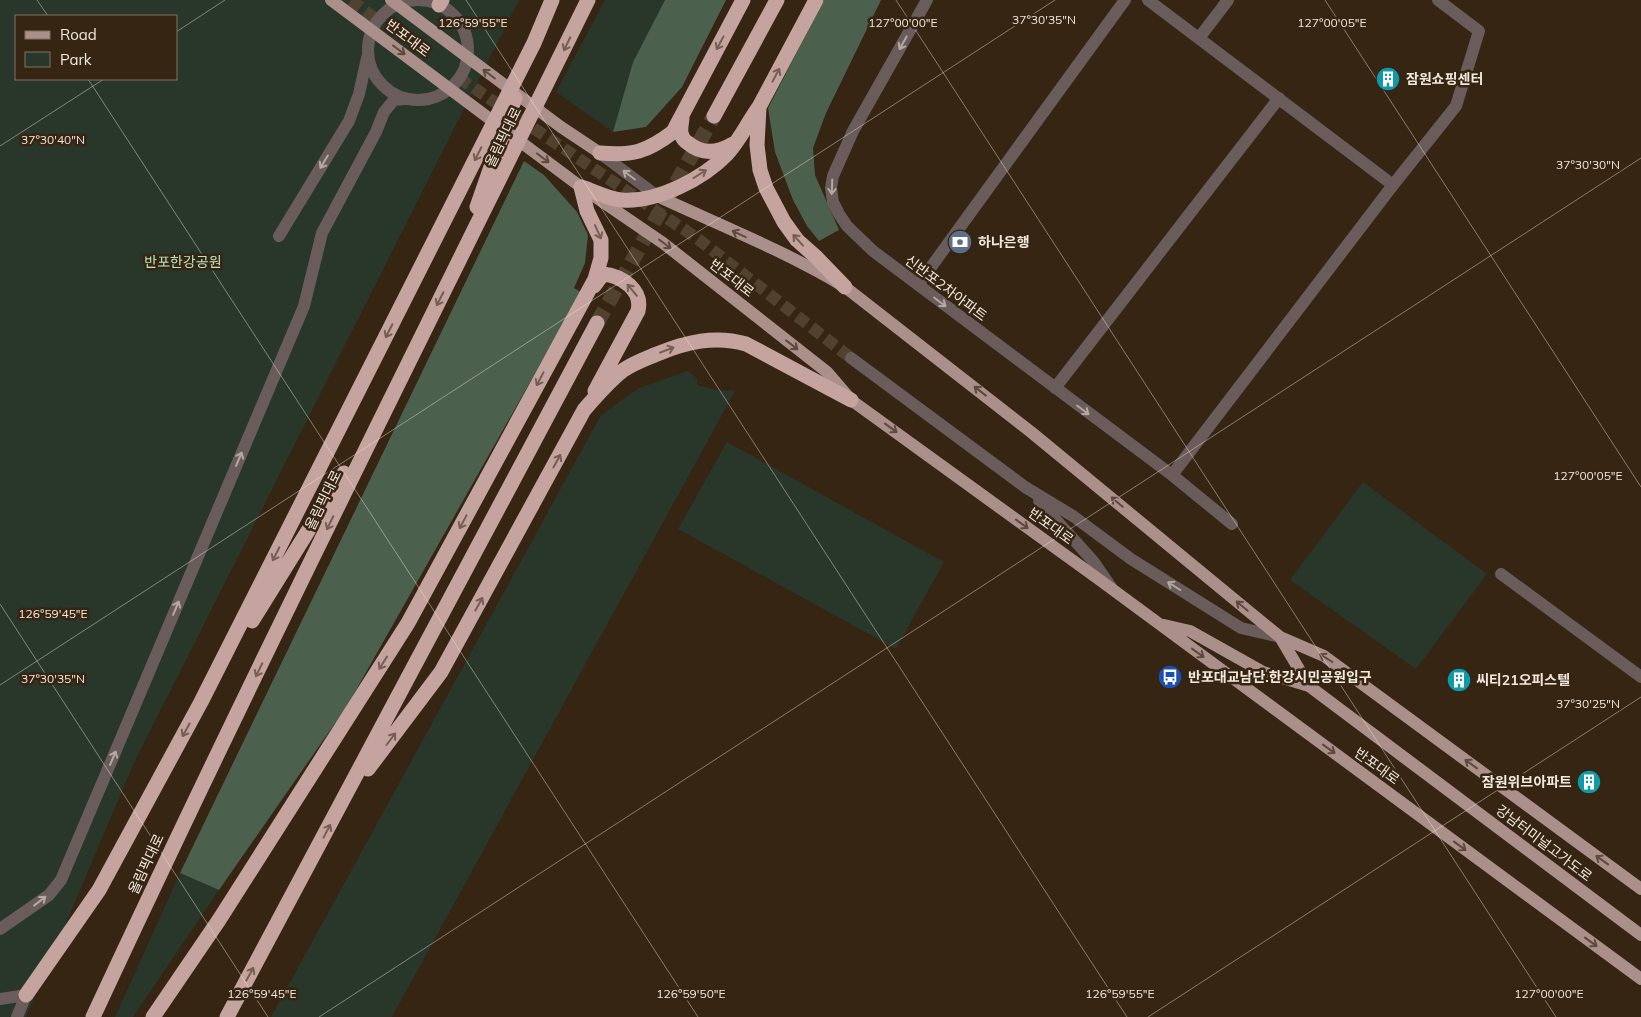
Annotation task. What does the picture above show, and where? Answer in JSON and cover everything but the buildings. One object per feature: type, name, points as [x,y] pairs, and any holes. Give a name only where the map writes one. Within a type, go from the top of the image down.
[{"type":"highway","points":[[456,268],[534,43],[552,0]]},
{"type":"highway","name":"올림픽대로","points":[[93,1017],[162,868],[386,406],[588,0]]},
{"type":"highway","points":[[600,153],[621,155],[641,151],[657,144],[673,132],[742,0]]},
{"type":"highway","points":[[714,116],[777,0]]},
{"type":"highway","points":[[581,187],[619,200],[639,200],[657,196],[705,171],[727,155],[760,107],[816,0]]},
{"type":"highway","points":[[26,995],[98,890],[201,702],[534,43]]},
{"type":"highway","points":[[760,107],[757,145],[760,170],[774,206],[797,240],[845,287]]},
{"type":"highway","points":[[682,117],[681,133],[684,140],[698,150],[705,152],[724,149],[738,141]]},
{"type":"highway","points":[[154,1017],[219,920],[408,623],[595,279],[601,258],[601,240],[587,211],[581,187]]},
{"type":"highway","points":[[340,806],[441,672],[638,311],[640,303],[635,292],[626,283],[614,275],[603,274],[581,303]]},
{"type":"highway","points":[[227,1017],[597,323]]},
{"type":"highway","points":[[584,410],[606,384],[637,362],[678,346],[697,341],[713,340],[733,340],[746,344],[851,400]]},
{"type":"highway","points":[[201,702],[386,406]]},
{"type":"main road","name":"반포대로","points":[[331,0],[581,187],[663,243],[827,372],[851,400],[1113,590],[1641,979]]},
{"type":"main road","name":"반포대로","points":[[392,0],[560,127],[600,153]]},
{"type":"main road","name":"반포대로","points":[[657,196],[789,256],[845,287],[1025,426],[1280,637],[1324,656],[1641,889]]},
{"type":"main road","points":[[1159,624],[1190,631],[1263,672],[1309,686]]},
{"type":"main road","points":[[1280,637],[1309,686]]},
{"type":"main road","name":"강남터미널고가도로","points":[[1309,686],[1638,932]]},
{"type":"street","name":"반포대로","points":[[280,236],[349,120],[359,94],[368,56],[369,40],[377,20],[397,5],[411,1],[426,0],[440,3],[460,24],[466,37],[468,52],[466,66],[449,90],[442,94],[421,101],[405,99]]},
{"type":"street","name":"신반포2차아파트","points":[[927,0],[853,131],[833,176],[830,188],[833,202],[848,226],[873,251],[1172,475],[1232,524]]},
{"type":"street","points":[[918,285],[1126,0]]},
{"type":"street","points":[[1148,0],[1394,185]]},
{"type":"street","points":[[1199,38],[1228,0]]},
{"type":"street","points":[[1172,475],[1456,106],[1479,31],[1438,0]]},
{"type":"street","points":[[368,56],[374,75],[382,85],[387,90],[405,99]]},
{"type":"street","points":[[1054,388],[1279,98]]},
{"type":"street","points":[[0,929],[49,895],[61,880],[304,306],[322,233],[376,132],[384,112],[394,100],[405,99]]},
{"type":"street","name":"반포대로","points":[[600,153],[657,196]]},
{"type":"street","name":"반포대로","points":[[851,358],[1025,487]]},
{"type":"street","points":[[1025,487],[1073,516],[1131,559],[1241,628],[1280,637]]},
{"type":"street","points":[[1025,487],[1093,561],[1113,590]]},
{"type":"street","points":[[1500,574],[1641,677]]},
{"type":"street","points":[[0,999],[26,995]]},
{"type":"street","points":[[17,1017],[26,995]]},
{"type":"green space","name":"반포한강공원","points":[[0,0],[519,0],[134,763],[26,1017],[0,1017]]},
{"type":"green space","points":[[605,0],[665,0],[633,62],[613,132],[556,92]]},
{"type":"green space","points":[[665,0],[726,0],[682,87],[646,127],[613,132],[633,62]]},
{"type":"green space","points":[[824,0],[881,0],[826,113],[813,148],[815,175],[839,230],[819,241],[807,226],[793,200],[775,152],[768,108]]},
{"type":"green space","points":[[524,161],[544,175],[577,212],[588,235],[585,263],[574,288],[581,292],[347,706],[219,890],[180,873]]},
{"type":"green space","points":[[688,371],[697,378],[697,385],[716,390],[735,391],[392,1017],[271,1017],[601,415],[639,388]]},
{"type":"green space","points":[[727,442],[944,562],[896,649],[678,529]]},
{"type":"green space","points":[[1363,482],[1487,574],[1416,669],[1290,580]]},
{"type":"green space","points":[[180,873],[219,890],[133,1017],[115,1017]]},
{"type":"tunnel","points":[[351,0],[377,20]]},
{"type":"tunnel","points":[[459,78],[698,239],[851,358]]},
{"type":"tunnel","points":[[597,323],[714,116]]},
{"type":"place","name":"잠원쇼핑센터","points":[[1388,79]]},
{"type":"place","name":"하나은행","points":[[960,242]]},
{"type":"place","name":"반포대교남단.한강시민공원입구","points":[[1170,677]]},
{"type":"place","name":"씨티21오피스텔","points":[[1459,680]]},
{"type":"place","name":"잠원위브아파트","points":[[1589,782]]}]
